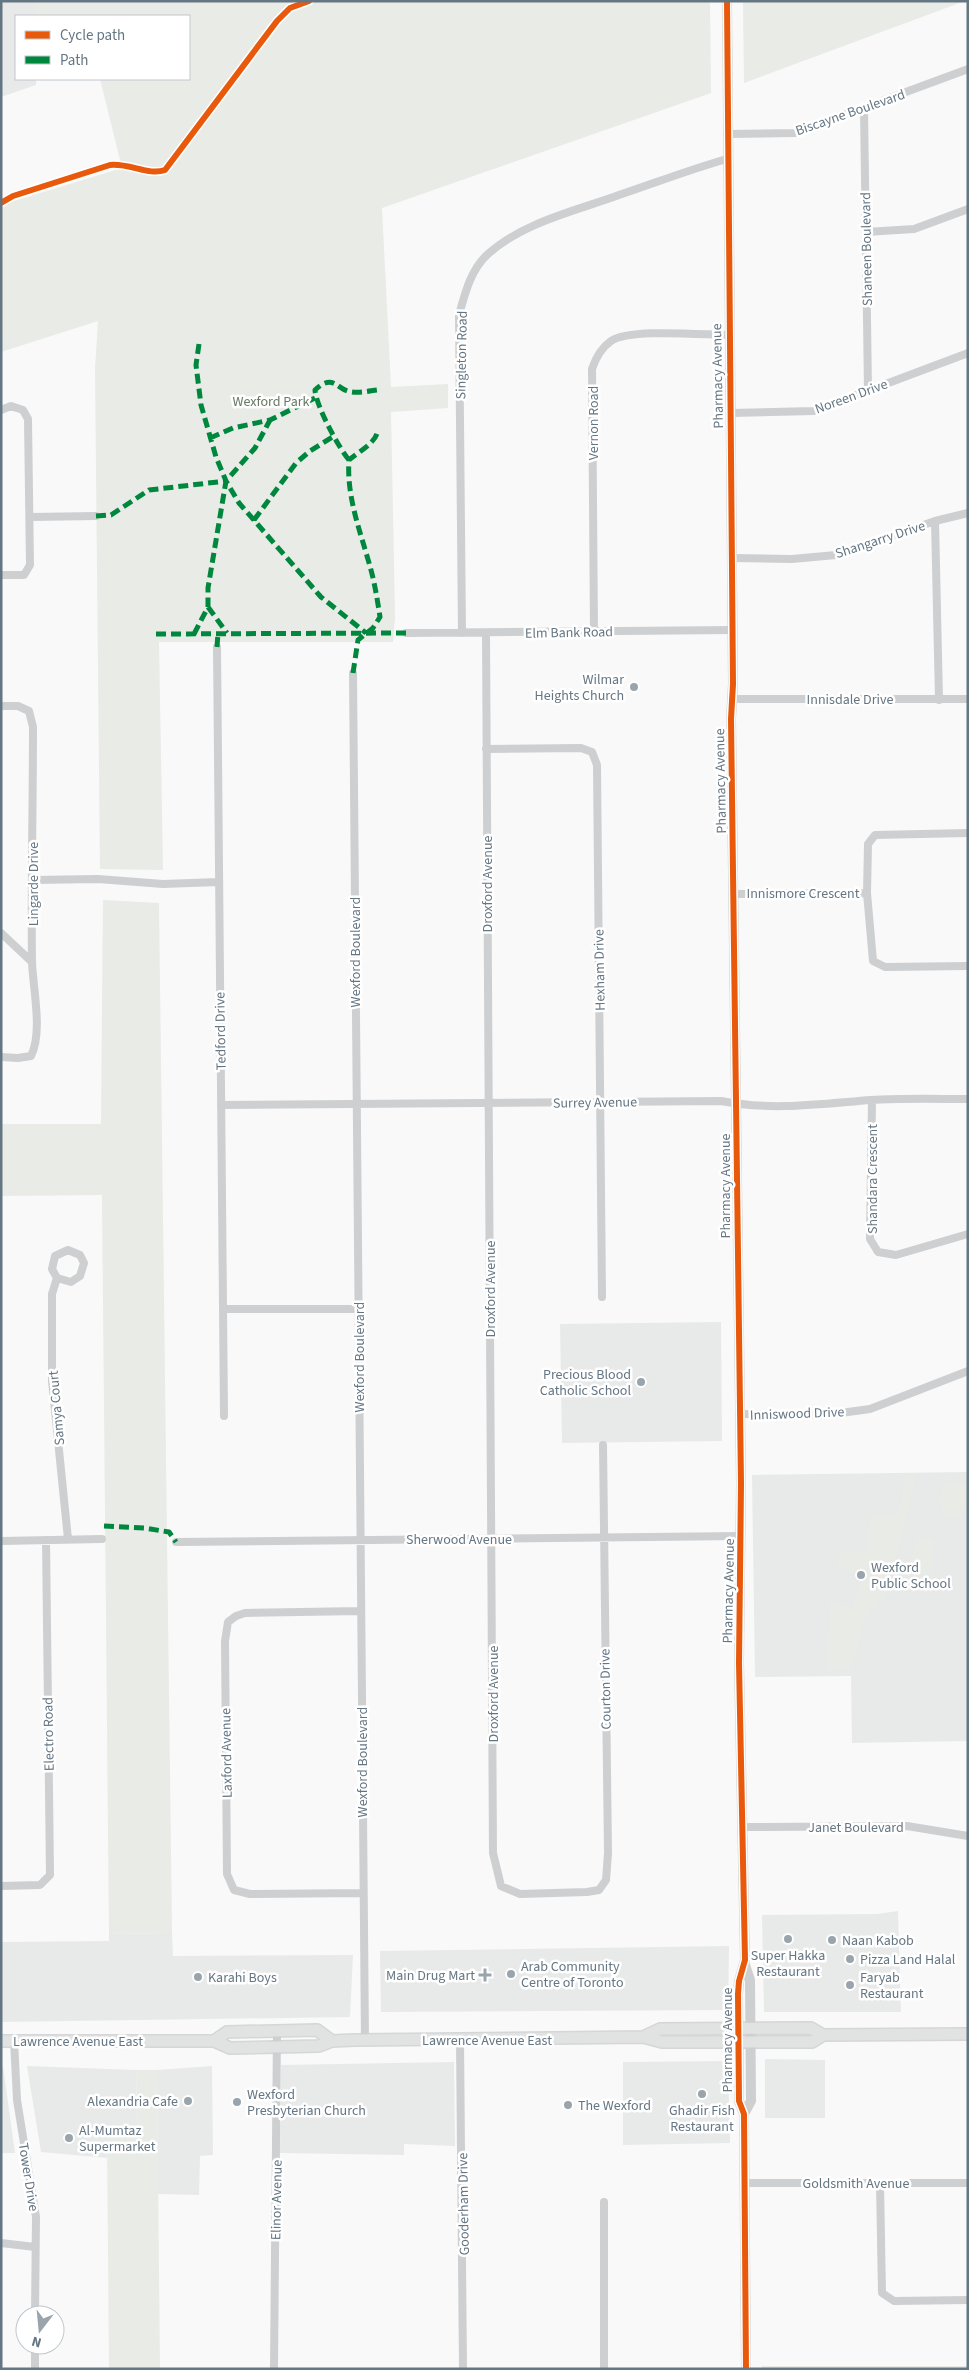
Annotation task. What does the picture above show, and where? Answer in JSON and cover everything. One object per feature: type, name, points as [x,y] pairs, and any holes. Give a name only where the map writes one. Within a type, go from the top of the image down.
[{"type":"main road","name":"Lawrence Avenue East","points":[[643,2037],[660,2029],[744,2028],[811,2028],[824,2035],[968,2034]]},
{"type":"main road","name":"Lawrence Avenue East","points":[[214,2041],[227,2032],[317,2030],[332,2041]]},
{"type":"main road","name":"Lawrence Avenue East","points":[[1,2041],[214,2041],[230,2048],[319,2046],[332,2041],[365,2040],[643,2037],[662,2042],[812,2042],[824,2035]]},
{"type":"street","name":"Pharmacy Avenue","points":[[727,1],[733,684],[731,699],[735,894],[741,1536],[739,1663],[744,1828],[745,1966],[739,1981],[744,2028],[739,2101],[744,2114],[746,2369]]},
{"type":"street","name":"Biscayne Boulevard","points":[[727,134],[795,133],[968,69]]},
{"type":"street","name":"Shaneen Boulevard","points":[[864,108],[868,390]]},
{"type":"street","name":"Singleton Road","points":[[462,633],[459,315],[465,292],[474,273],[487,255],[509,237],[536,225],[727,159]]},
{"type":"street","points":[[866,232],[914,229],[968,209]]},
{"type":"street","name":"Vernon Road","points":[[594,632],[592,369],[597,355],[612,340],[633,334],[730,335]]},
{"type":"street","name":"Noreen Drive","points":[[730,413],[814,411],[968,353]]},
{"type":"street","points":[[1,410],[10,406],[23,410],[28,419],[30,516],[30,565],[24,575],[1,575]]},
{"type":"street","name":"Shangarry Drive","points":[[732,558],[792,559],[836,555],[935,521],[968,513]]},
{"type":"street","points":[[30,516],[96,516]]},
{"type":"street","points":[[935,521],[939,700]]},
{"type":"street","name":"Elm Bank Road","points":[[406,633],[732,630]]},
{"type":"street","name":"Droxford Avenue","points":[[486,633],[494,1853],[501,1886],[520,1894],[558,1893]]},
{"type":"street","name":"Tedford Drive","points":[[217,647],[224,1416]]},
{"type":"street","name":"Wexford Boulevard","points":[[353,673],[365,2040]]},
{"type":"street","name":"Innisdale Drive","points":[[731,699],[968,699]]},
{"type":"street","name":"Lingarde Drive","points":[[1,706],[25,709],[32,716],[34,880],[32,962],[35,1048],[31,1056],[25,1058],[1,1057]]},
{"type":"street","name":"Hexham Drive","points":[[486,749],[581,748],[592,752],[597,764],[602,1297]]},
{"type":"street","name":"Innismore Crescent","points":[[735,894],[867,893],[868,844],[875,835],[968,834]]},
{"type":"street","points":[[34,880],[98,879],[163,884],[218,882]]},
{"type":"street","points":[[867,893],[873,962],[885,967],[968,966]]},
{"type":"street","points":[[1,933],[32,962]]},
{"type":"street","name":"Surrey Avenue","points":[[221,1105],[721,1101],[757,1107],[812,1106],[872,1100],[968,1099]]},
{"type":"street","name":"Shandara Crescent","points":[[872,1100],[870,1239],[878,1252],[896,1255],[968,1234]]},
{"type":"street","name":"Samya Court","points":[[57,1278],[70,1282],[80,1276],[84,1263],[80,1255],[68,1250],[55,1256],[52,1269],[57,1278],[52,1294],[52,1381],[68,1539]]},
{"type":"street","points":[[223,1309],[358,1309]]},
{"type":"street","name":"Inniswood Drive","points":[[739,1414],[826,1415],[870,1409],[968,1371]]},
{"type":"street","name":"Courton Drive","points":[[558,1893],[599,1890],[606,1880],[608,1853],[603,1445]]},
{"type":"street","name":"Sherwood Avenue","points":[[176,1542],[741,1536]]},
{"type":"street","points":[[1,1541],[102,1539]]},
{"type":"street","name":"Electro Road","points":[[1,1886],[40,1884],[50,1875],[46,1540]]},
{"type":"street","name":"Laxford Avenue","points":[[361,1611],[245,1613],[236,1616],[228,1622],[225,1641],[228,1874],[234,1890],[250,1894],[363,1893]]},
{"type":"street","name":"Janet Boulevard","points":[[744,1828],[907,1826],[968,1836]]},
{"type":"street","name":"Elinor Avenue","points":[[274,2369],[277,2031]]},
{"type":"street","name":"Tower Drive","points":[[14,2040],[17,2100],[36,2217],[35,2305]]},
{"type":"street","name":"Gooderham Drive","points":[[460,2040],[463,2369]]},
{"type":"street","name":"Goldsmith Avenue","points":[[744,2183],[968,2182]]},
{"type":"street","points":[[880,2183],[882,2293],[894,2301],[968,2300]]},
{"type":"street","points":[[604,2202],[604,2369]]},
{"type":"street","points":[[1,2242],[35,2247]]},
{"type":"street","points":[[35,2355],[35,2369]]},
{"type":"shaded area","points":[[1,1],[36,1],[36,15],[15,15],[15,80],[36,80],[36,85],[1,97]]},
{"type":"shaded area","name":"Precious Blood Catholic School","points":[[721,1322],[722,1441],[562,1443],[560,1324]]},
{"type":"shaded area","name":"Wexford Public School","points":[[968,1472],[968,1741],[852,1743],[851,1676],[755,1677],[752,1475]]},
{"type":"shaded area","points":[[898,1911],[901,2012],[764,2012],[762,1915],[877,1914]]},
{"type":"shaded area","points":[[172,1933],[173,1956],[353,1955],[350,2017],[1,2022],[1,1942],[109,1941],[109,1934]]},
{"type":"shaded area","points":[[729,1946],[728,2010],[381,2012],[380,1951]]},
{"type":"shaded area","points":[[765,2059],[825,2060],[825,2118],[765,2118]]},
{"type":"shaded area","points":[[728,2061],[730,2143],[623,2145],[623,2062]]},
{"type":"shaded area","points":[[454,2062],[455,2146],[404,2144],[404,2155],[280,2153],[281,2065]]},
{"type":"shaded area","points":[[1,2066],[3,2066],[15,2153],[1,2153]]},
{"type":"shaded area","points":[[27,2066],[136,2070],[137,2126],[107,2127],[107,2158],[41,2152]]},
{"type":"shaded area","points":[[212,2066],[213,2155],[200,2156],[199,2195],[158,2194],[157,2070]]},
{"type":"green space","name":"Wexford Park","points":[[36,1],[710,1],[711,93],[382,208],[391,387],[448,384],[448,408],[391,412],[395,617],[393,642],[159,642],[163,870],[100,869],[95,369],[98,321],[1,352],[1,205],[122,168],[100,80],[190,80],[190,15],[36,15]]},
{"type":"green space","points":[[743,1],[965,1],[744,83]]},
{"type":"green space","points":[[103,900],[159,903],[172,1933],[109,1934],[102,1195],[1,1196],[1,1124],[101,1124]]},
{"type":"green space","points":[[905,1474],[916,1476],[888,1590],[862,1624],[851,1670],[828,1670],[830,1602],[852,1608],[862,1578],[837,1566],[841,1552],[868,1552],[870,1516],[899,1514]]},
{"type":"green space","points":[[945,1482],[968,1485],[968,1504],[963,1515],[951,1519],[943,1515],[939,1501]]},
{"type":"green space","points":[[923,1537],[933,1539],[936,1543],[931,1556],[932,1571],[920,1576],[907,1575],[906,1570],[918,1540]]},
{"type":"green space","points":[[136,2070],[157,2070],[160,2369],[109,2369],[107,2127],[137,2126]]},
{"type":"green space","points":[[762,2366],[968,2366],[968,2369],[762,2369]]},
{"type":"marked path","points":[[199,344],[196,365],[201,405],[216,457],[226,481],[239,503],[321,597],[366,633]]},
{"type":"marked path","points":[[349,460],[319,406],[315,390],[321,385],[331,382],[352,392],[377,390]]},
{"type":"marked path","points":[[210,438],[233,428],[270,420],[315,398]]},
{"type":"marked path","points":[[194,634],[208,607],[208,588],[226,481],[255,448],[270,420]]},
{"type":"marked path","points":[[353,673],[358,640],[373,628],[380,617],[373,578],[356,520],[350,490],[349,460],[371,443],[378,429]]},
{"type":"marked path","points":[[254,520],[296,463],[310,451],[334,436]]},
{"type":"marked path","points":[[96,516],[111,515],[149,490],[226,481]]},
{"type":"marked path","points":[[208,607],[227,633]]},
{"type":"marked path","points":[[217,647],[218,633]]},
{"type":"marked path","points":[[156,634],[406,633]]},
{"type":"marked path","points":[[104,1526],[144,1528],[169,1532],[176,1542]]},
{"type":"cycle path","points":[[1,203],[13,196],[110,165],[146,171],[165,170],[277,21],[290,8],[309,1]]},
{"type":"cycle path","points":[[727,1],[733,684],[731,719],[741,1484],[739,1663],[745,1960],[739,1981],[738,1994],[739,2101],[744,2114],[746,2369]]},
{"type":"place","name":"Wilmar Heights Church","points":[[634,687]]},
{"type":"place","name":"Precious Blood Catholic School","points":[[641,1382]]},
{"type":"place","name":"Wexford Public School","points":[[861,1575]]},
{"type":"place","name":"Super Hakka Restaurant","points":[[788,1939]]},
{"type":"place","name":"Naan Kabob","points":[[832,1940]]},
{"type":"place","name":"Pizza Land Halal","points":[[850,1959]]},
{"type":"place","name":"Arab Community Centre of Toronto","points":[[511,1974]]},
{"type":"place","name":"Main Drug Mart","points":[[485,1975]]},
{"type":"place","name":"Karahi Boys","points":[[198,1977]]},
{"type":"place","name":"Faryab Restaurant","points":[[850,1985]]},
{"type":"place","name":"Ghadir Fish Restaurant","points":[[702,2094]]},
{"type":"place","name":"Alexandria Cafe","points":[[188,2101]]},
{"type":"place","name":"Wexford Presbyterian Church","points":[[237,2102]]},
{"type":"place","name":"The Wexford","points":[[568,2105]]},
{"type":"place","name":"Al-Mumtaz Supermarket","points":[[69,2138]]}]
